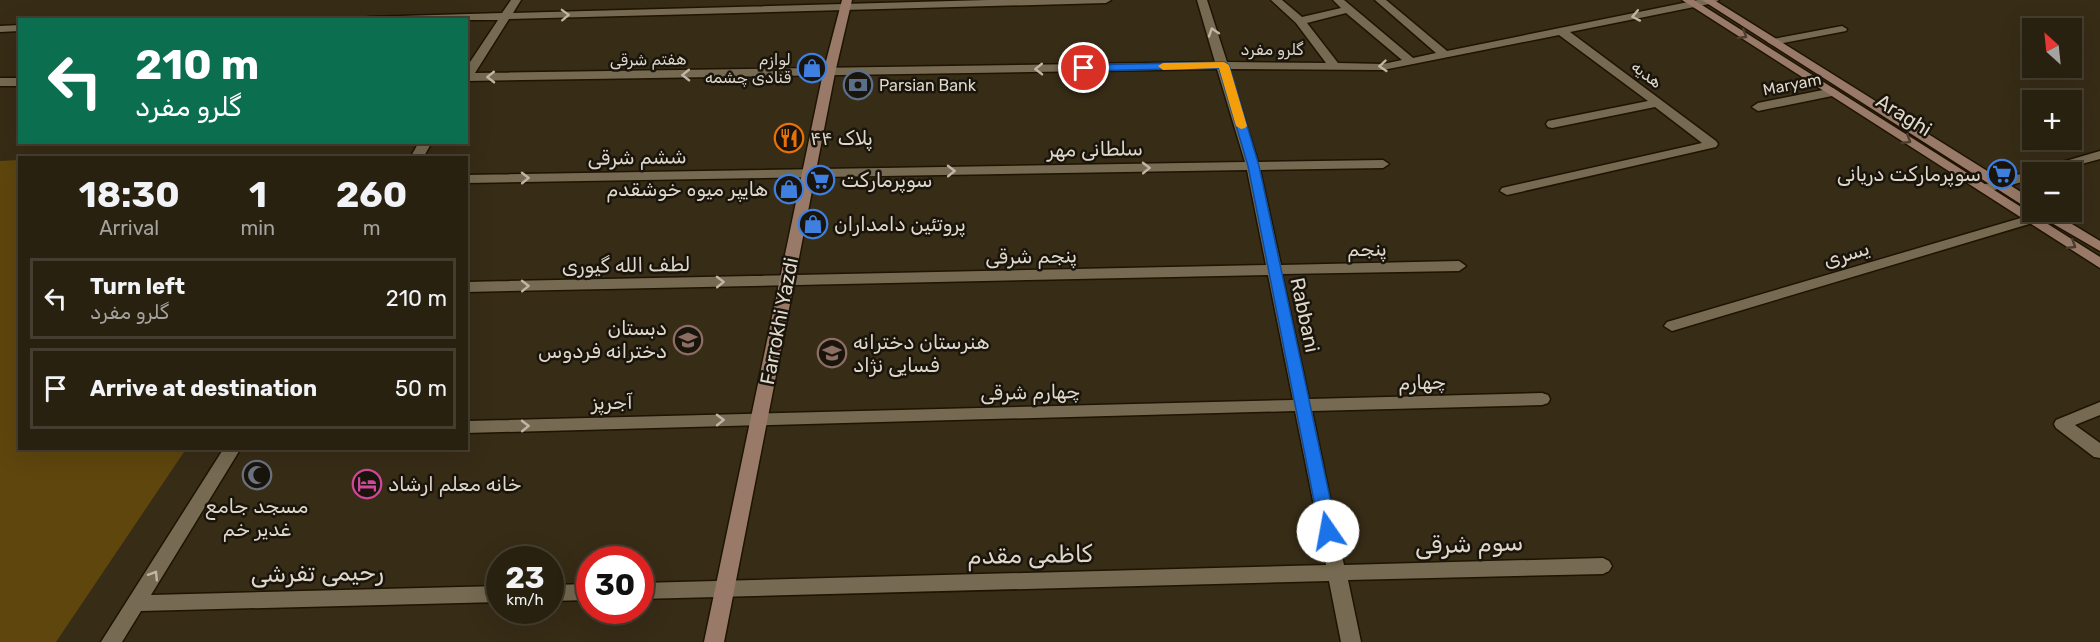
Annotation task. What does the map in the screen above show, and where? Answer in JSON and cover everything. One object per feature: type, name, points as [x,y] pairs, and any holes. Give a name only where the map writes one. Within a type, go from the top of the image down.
[{"type":"main road","name":"Araghi","points":[[1710,0],[2000,184],[2022,201]]},
{"type":"main road","name":"Araghi","points":[[1690,2],[1984,189],[2022,206]]},
{"type":"main road","name":"Farrokhi Yazdi","points":[[714,642],[829,73],[847,4]]},
{"type":"main road","name":"Araghi","points":[[2049,222],[2100,262]]},
{"type":"main road","name":"Araghi","points":[[2054,222],[2100,247]]},
{"type":"street","points":[[468,76],[516,0]]},
{"type":"street","points":[[460,18],[847,4],[1106,0]]},
{"type":"street","name":"Rabbani","points":[[1203,0],[1253,166],[1351,642]]},
{"type":"street","points":[[1276,0],[1300,21],[1334,66]]},
{"type":"street","points":[[1338,0],[1410,62]]},
{"type":"street","points":[[1380,0],[1445,55]]},
{"type":"street","name":"گلرو مفرد","points":[[829,73],[1224,65],[1383,67],[1690,2],[1710,0]]},
{"type":"street","points":[[1300,21],[1348,9]]},
{"type":"street","points":[[0,29],[18,28]]},
{"type":"street","points":[[1773,42],[1842,29]]},
{"type":"street","name":"هدیه","points":[[1507,191],[1712,144],[1561,31]]},
{"type":"street","points":[[2,82],[18,72]]},
{"type":"street","name":"هفتم شرقی","points":[[468,78],[829,73]]},
{"type":"street","points":[[2,82],[18,82]]},
{"type":"street","name":"Maryam","points":[[1758,107],[1833,92]]},
{"type":"street","points":[[1552,124],[1658,103]]},
{"type":"street","points":[[2075,162],[2100,155]]},
{"type":"street","name":"سلطانی مهر","points":[[808,174],[1383,164]]},
{"type":"street","name":"ششم شرقی","points":[[468,179],[808,174]]},
{"type":"street","points":[[1984,189],[2022,178]]},
{"type":"street","name":"یسری","points":[[1672,326],[2022,216]]},
{"type":"street","name":"پنجم","points":[[1275,270],[1459,266]]},
{"type":"street","name":"پنجم شرقی","points":[[787,281],[1275,270]]},
{"type":"street","name":"لطف الله گیوری","points":[[468,287],[787,281]]},
{"type":"street","name":"چهارم","points":[[1303,406],[1542,399]]},
{"type":"street","name":"چهارم شرقی","points":[[759,419],[1303,406]]},
{"type":"street","points":[[2100,408],[2062,424],[2100,452]]},
{"type":"street","name":"آجرپز","points":[[468,427],[759,419]]},
{"type":"street","points":[[111,642],[232,450]]},
{"type":"street","name":"سوم شرقی","points":[[1337,573],[1603,566]]},
{"type":"street","name":"کاظمی مقدم","points":[[725,589],[1337,573]]},
{"type":"street","points":[[654,591],[725,589]]},
{"type":"street","name":"رحیمی تفرشی","points":[[135,603],[486,594]]},
{"type":"shaded area","points":[[18,160],[18,450],[185,450],[56,642],[0,642],[0,161]]},
{"type":"slow traffic","points":[[1163,66],[1224,65],[1241,126]]},
{"type":"place","name":"لوازم قنادی چشمه","points":[[812,68]]},
{"type":"place","name":"Parsian Bank","points":[[858,85]]},
{"type":"place","name":"پلاک ۴۴","points":[[789,138]]},
{"type":"place","name":"سوپرمارکت دریانی","points":[[2002,174]]},
{"type":"place","name":"سوپرمارکت","points":[[820,180]]},
{"type":"place","name":"هایپر میوه خوشقدم","points":[[789,189]]},
{"type":"place","name":"پروتئین دامداران","points":[[813,224]]},
{"type":"place","name":"دبستان دخترانه فردوس","points":[[688,340]]},
{"type":"place","name":"هنرستان دخترانه فسایی نژاد","points":[[832,353]]},
{"type":"place","name":"مسجد جامع غدیر خم","points":[[257,475]]},
{"type":"place","name":"خانه معلم ارشاد","points":[[367,484]]},
{"type":"route","points":[[1084,68],[1224,65],[1253,166],[1328,531]]}]
